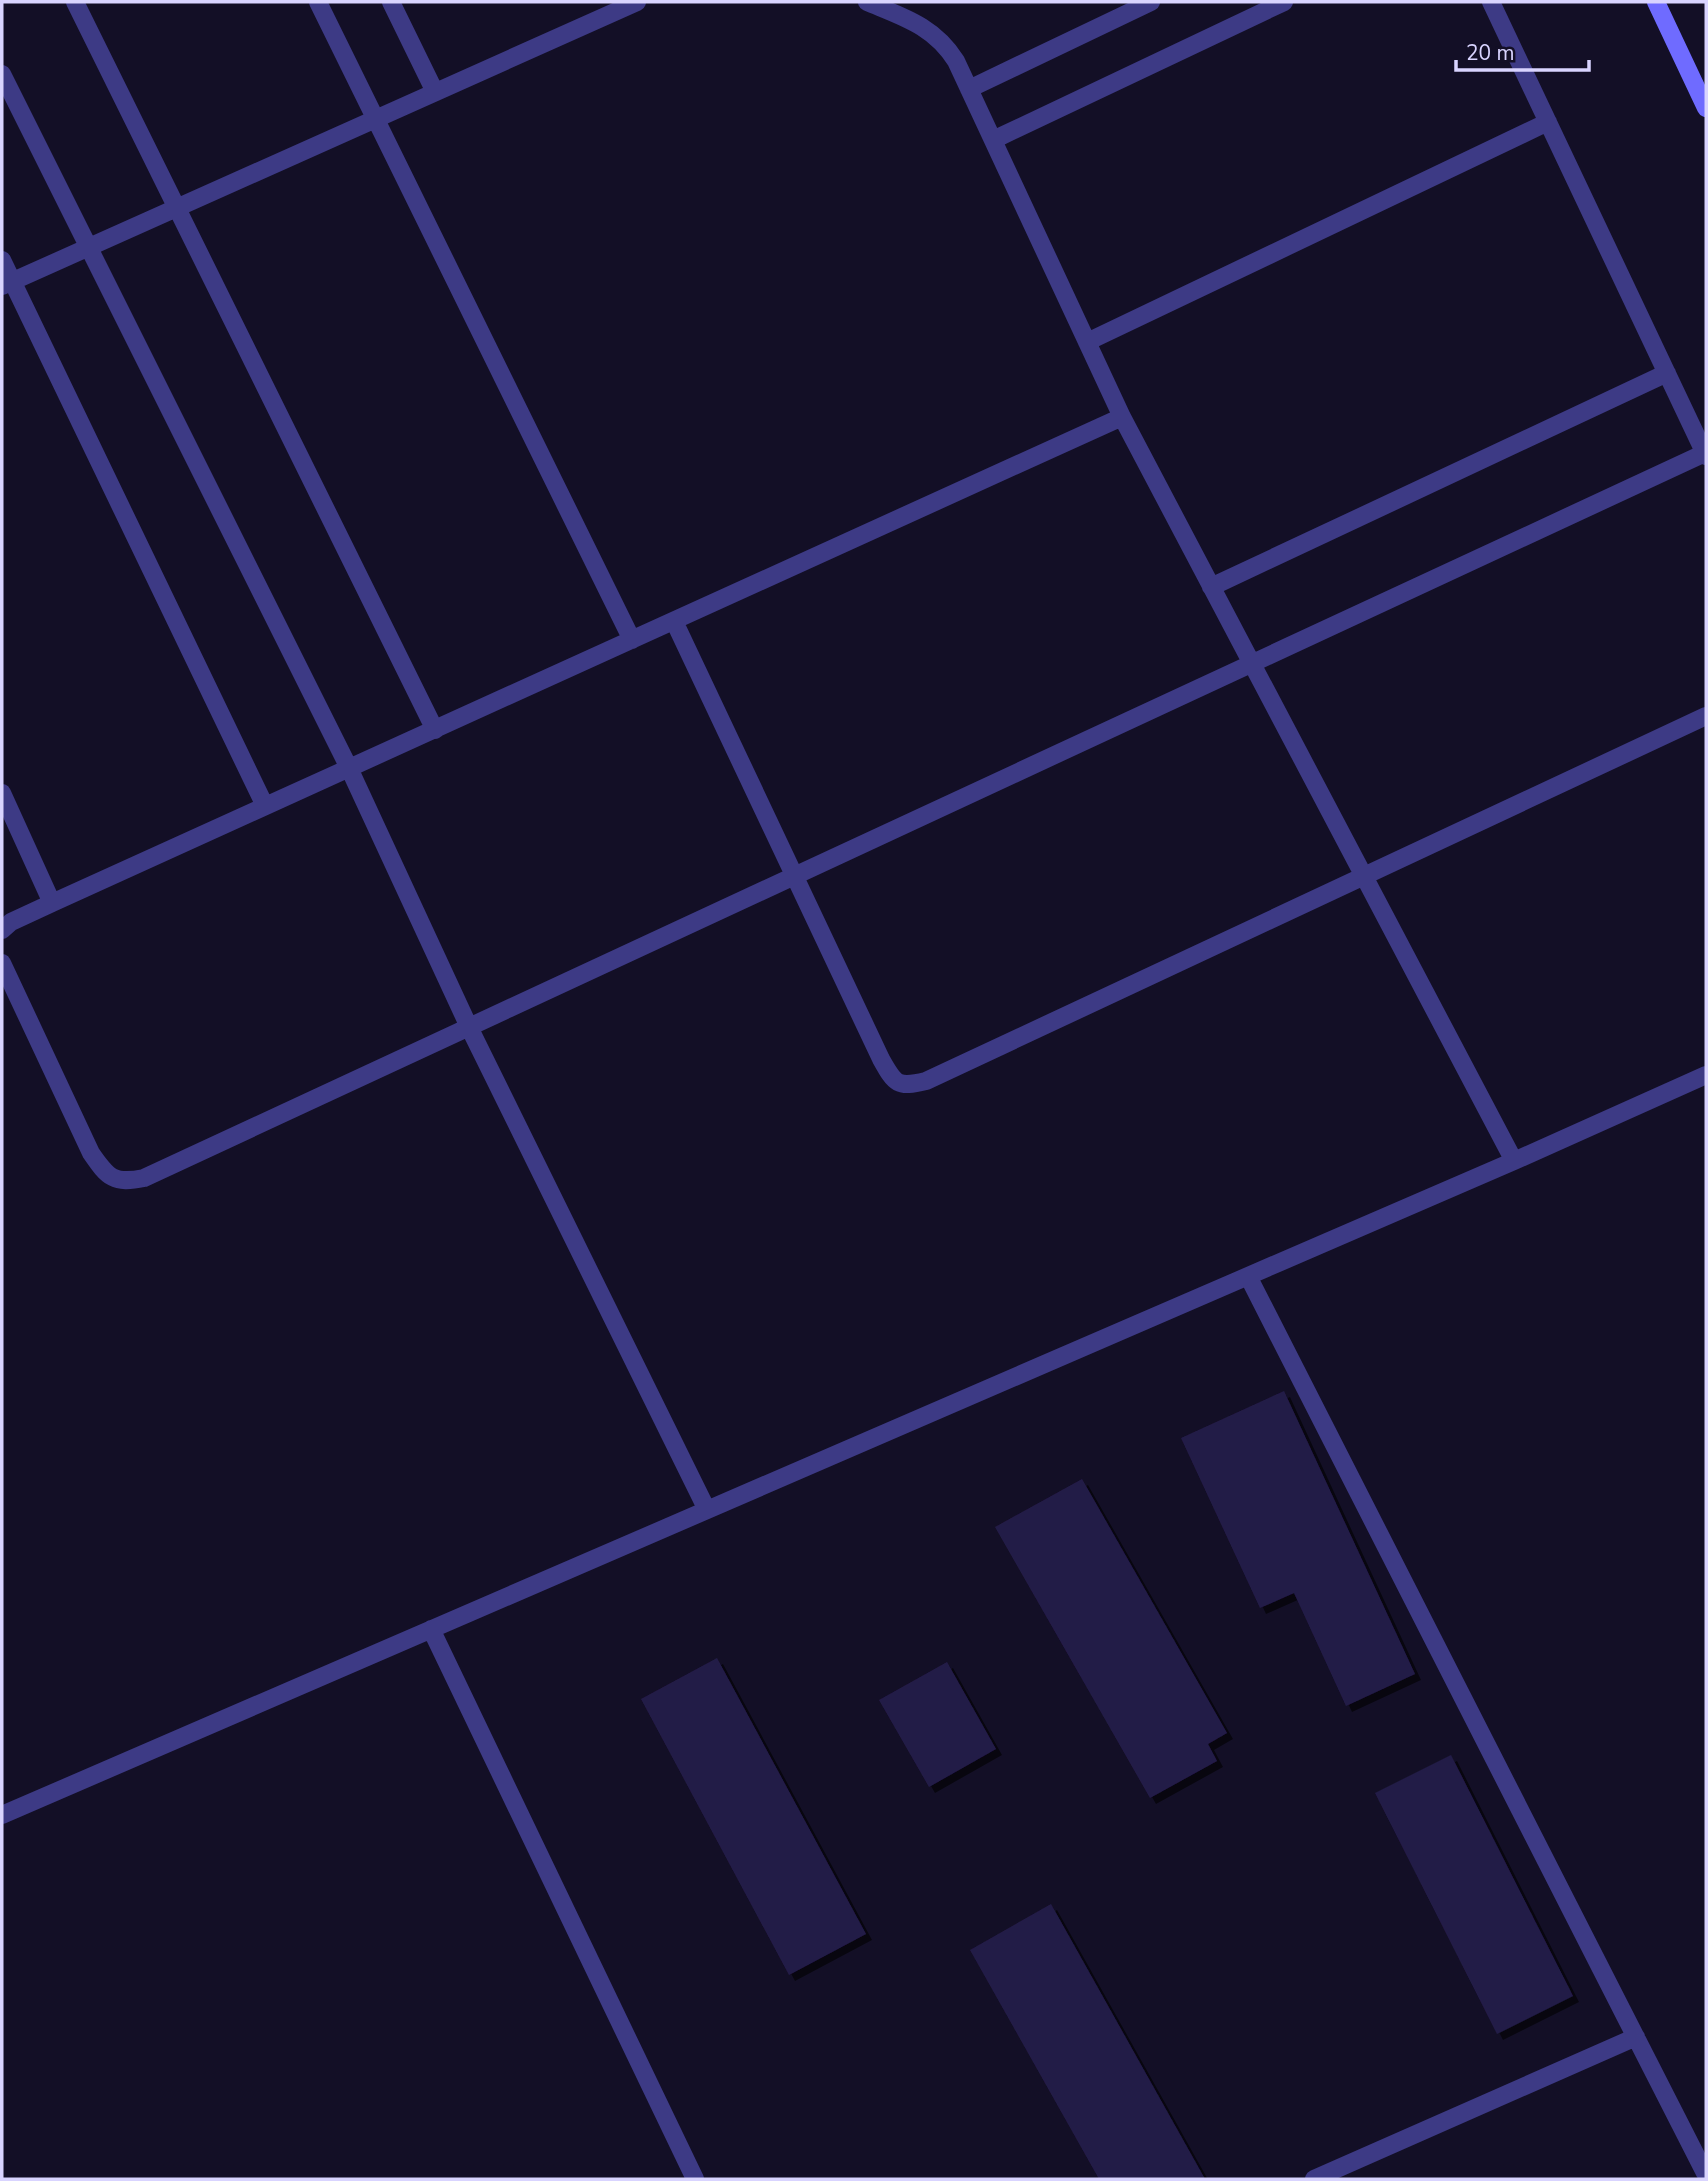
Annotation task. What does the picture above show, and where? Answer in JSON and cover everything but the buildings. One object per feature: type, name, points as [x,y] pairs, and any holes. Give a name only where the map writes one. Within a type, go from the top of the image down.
[{"type":"street","points":[[1656,2],[1706,108]]},
{"type":"lane","points":[[75,2],[435,730]]},
{"type":"lane","points":[[318,2],[632,640]]},
{"type":"lane","points":[[391,2],[435,92]]},
{"type":"lane","points":[[867,2],[931,31],[945,44],[969,89],[1122,416],[1514,1161]]},
{"type":"lane","points":[[969,89],[1151,2]]},
{"type":"lane","points":[[993,140],[1284,2]]},
{"type":"lane","points":[[2,963],[91,1153],[106,1175],[125,1182],[144,1178],[1706,455],[1490,2]]},
{"type":"lane","points":[[7,283],[634,3]]},
{"type":"lane","points":[[2,74],[349,768],[469,1027],[707,1510]]},
{"type":"lane","points":[[1087,342],[1548,122]]},
{"type":"lane","points":[[2,260],[7,283],[265,806]]},
{"type":"lane","points":[[1211,587],[1667,373]]},
{"type":"lane","points":[[2,930],[10,922],[1122,416]]},
{"type":"lane","points":[[674,621],[881,1059],[893,1080],[907,1085],[926,1081],[1706,716]]},
{"type":"lane","points":[[2,793],[52,903]]},
{"type":"lane","points":[[2,1815],[1514,1161],[1706,1075]]},
{"type":"lane","points":[[1248,1276],[1704,2174]]},
{"type":"lane","points":[[431,1629],[695,2179]]},
{"type":"lane","points":[[1314,2179],[1636,2037]]}]
